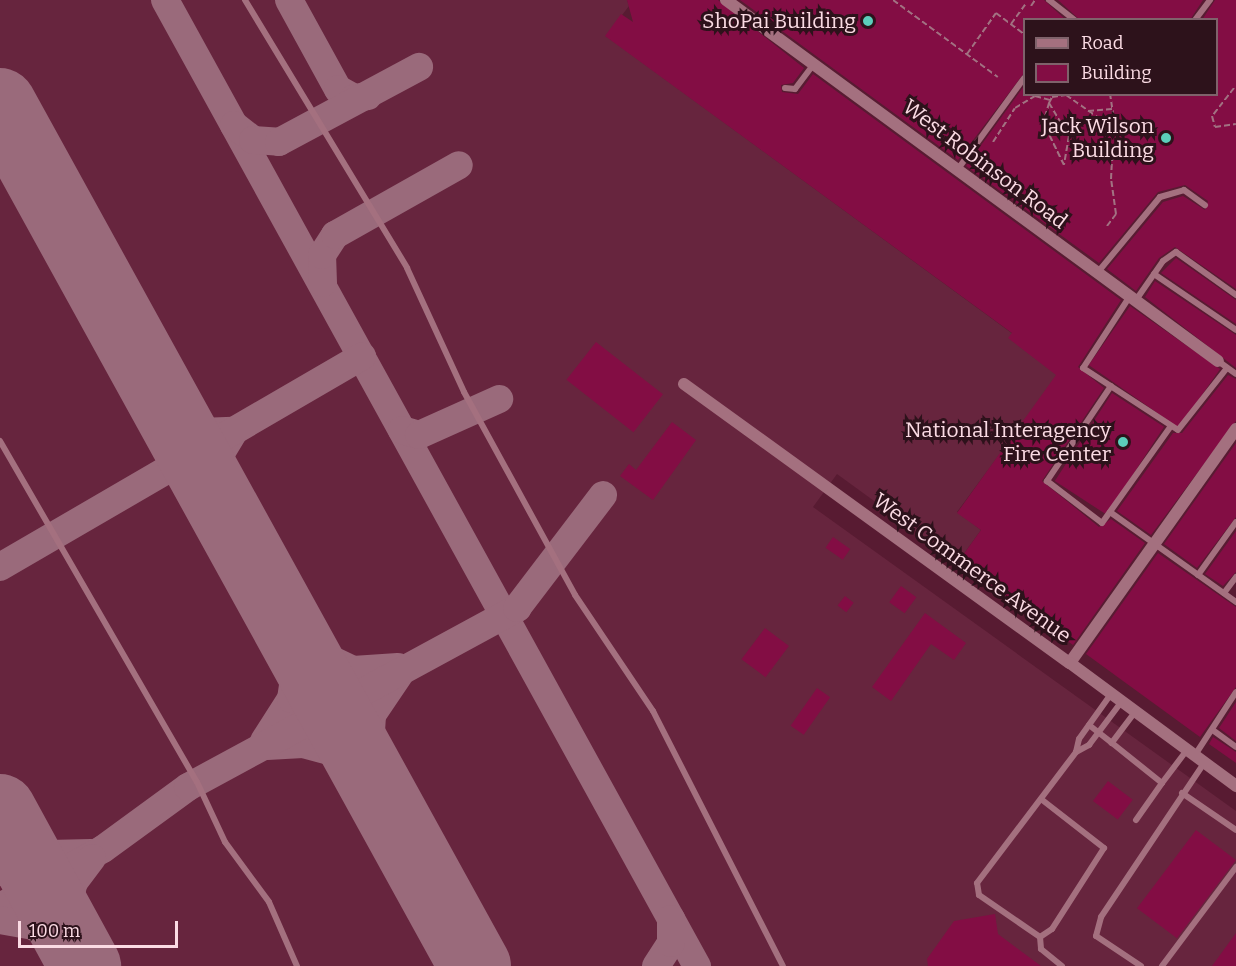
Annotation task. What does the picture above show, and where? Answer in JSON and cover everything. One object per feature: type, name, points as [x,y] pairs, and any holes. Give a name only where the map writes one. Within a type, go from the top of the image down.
[{"type":"street","name":"West Robinson Road","points":[[726,0],[1223,364]]},
{"type":"street","name":"West Commerce Avenue","points":[[684,384],[1236,786]]},
{"type":"street","points":[[1070,663],[1236,429]]},
{"type":"lane","points":[[245,0],[407,268],[464,392],[575,595],[653,711],[783,966]]},
{"type":"lane","points":[[1049,0],[1070,18]]},
{"type":"lane","points":[[1196,18],[1210,0]]},
{"type":"lane","points":[[785,88],[795,89],[815,63]]},
{"type":"lane","points":[[958,169],[1023,79]]},
{"type":"lane","points":[[1098,272],[1160,197],[1184,190],[1205,205]]},
{"type":"lane","points":[[1236,295],[1176,252],[1133,298],[1083,368],[1178,430],[1223,364],[1236,374]]},
{"type":"lane","points":[[1154,274],[1236,330]]},
{"type":"lane","points":[[1111,386],[1047,481],[1102,523],[1171,426]]},
{"type":"lane","points":[[0,441],[197,782],[225,842],[269,902],[297,966]]},
{"type":"lane","points":[[1110,512],[1236,602]]},
{"type":"lane","points":[[1198,576],[1236,522]]},
{"type":"lane","points":[[1224,594],[1236,577]]},
{"type":"lane","points":[[1141,966],[1096,936],[1116,890],[1182,793],[1196,756],[1214,731],[1236,692]]},
{"type":"lane","points":[[1062,966],[1041,950],[1040,937],[976,890],[1076,752],[1089,726],[1117,698]]},
{"type":"lane","points":[[1076,752],[1098,732],[1117,698]]},
{"type":"lane","points":[[1112,743],[1136,712]]},
{"type":"lane","points":[[1089,726],[1162,783]]},
{"type":"lane","points":[[1214,731],[1236,747]]},
{"type":"lane","points":[[1136,820],[1162,783],[1196,756]]},
{"type":"lane","points":[[1182,793],[1236,830]]},
{"type":"lane","points":[[1040,937],[1052,929],[1104,848],[1041,799]]},
{"type":"lane","points":[[1162,966],[1236,867]]},
{"type":"path","points":[[893,0],[998,77]]},
{"type":"path","points":[[1031,6],[1035,0]]},
{"type":"path","points":[[1011,24],[1025,5]]},
{"type":"path","points":[[967,54],[996,13],[1023,33]]},
{"type":"path","points":[[1234,88],[1212,116],[1215,127],[1236,124]]},
{"type":"path","points":[[993,141],[1015,108],[1035,96],[1051,99]]},
{"type":"path","points":[[1067,96],[1116,130]]},
{"type":"path","points":[[1107,226],[1116,214],[1111,179],[1112,160],[1119,152],[1112,96]]},
{"type":"path","points":[[1051,99],[1069,136],[1064,165],[1047,130],[1051,99]]},
{"type":"path","points":[[1088,111],[1112,109]]},
{"type":"shaded area","points":[[0,0],[627,0],[629,6],[606,36],[1062,370],[957,512],[981,530],[958,562],[837,474],[813,507],[1236,811],[1236,966],[0,966]]},
{"type":"building","points":[[627,0],[718,0],[804,68],[793,83],[781,85],[782,92],[798,94],[813,74],[1121,300],[1078,367],[1104,388],[1042,481],[1099,527],[1111,519],[1145,543],[1073,645],[958,562],[981,530],[957,513],[1056,375],[1008,338],[1012,333],[605,36],[621,14],[633,22]]},
{"type":"building","points":[[740,0],[1044,0],[1064,18],[1023,18],[1023,74],[958,160]]},
{"type":"building","points":[[1058,0],[1203,0],[1191,18],[1078,18]]},
{"type":"building","points":[[1215,0],[1236,0],[1236,289],[1175,247],[1159,258],[1136,291],[1107,269],[1163,202],[1183,196],[1205,210],[1208,201],[1185,185],[1158,192],[1099,263],[966,166],[1023,87],[1023,96],[1218,96],[1218,18],[1203,18]]},
{"type":"building","points":[[1176,258],[1236,300],[1236,324],[1161,273]]},
{"type":"building","points":[[1155,281],[1236,335],[1236,368],[1145,297]]},
{"type":"building","points":[[1130,306],[1220,369],[1179,428],[1089,365]]},
{"type":"building","points":[[596,342],[663,394],[633,432],[566,380]]},
{"type":"building","points":[[1228,375],[1236,379],[1236,421],[1151,535],[1117,511],[1173,433],[1182,433]]},
{"type":"building","points":[[1112,393],[1164,427],[1107,515],[1055,481]]},
{"type":"building","points":[[672,422],[696,440],[653,500],[620,476],[629,464],[636,470]]},
{"type":"building","points":[[1236,443],[1236,517],[1197,568],[1164,544]]},
{"type":"building","points":[[1236,531],[1236,572],[1223,586],[1205,574]]},
{"type":"building","points":[[833,537],[850,549],[843,560],[826,548]]},
{"type":"building","points":[[1158,553],[1236,607],[1236,687],[1200,737],[1086,654]]},
{"type":"building","points":[[901,586],[916,597],[905,613],[889,602]]},
{"type":"building","points":[[845,596],[854,603],[846,612],[838,605]]},
{"type":"building","points":[[925,613],[966,643],[954,660],[931,644],[891,701],[872,687]]},
{"type":"building","points":[[765,628],[789,646],[765,677],[742,659]]},
{"type":"building","points":[[817,688],[830,697],[804,735],[791,726]]},
{"type":"building","points":[[1236,702],[1236,741],[1219,728]]},
{"type":"building","points":[[1213,737],[1236,752],[1236,763],[1209,744]]},
{"type":"building","points":[[1108,781],[1133,800],[1118,820],[1093,801]]},
{"type":"building","points":[[1196,830],[1236,860],[1177,938],[1137,908]]},
{"type":"building","points":[[995,914],[998,934],[1041,966],[928,966],[927,959],[954,921]]},
{"type":"building","points":[[1236,933],[1236,966],[1212,966]]},
{"type":"taxiway","points":[[165,0],[697,966]]},
{"type":"taxiway","points":[[289,0],[338,89],[354,98],[368,96]]},
{"type":"taxiway","points":[[234,125],[253,140],[279,142],[419,67]]},
{"type":"taxiway","points":[[323,283],[322,255],[335,235],[459,165]]},
{"type":"taxiway","points":[[0,567],[362,356]]},
{"type":"taxiway","points":[[402,430],[419,435],[499,399]]},
{"type":"taxiway","points":[[165,404],[200,432],[233,431]]},
{"type":"taxiway","points":[[219,500],[218,458],[234,431]]},
{"type":"taxiway","points":[[0,907],[103,849],[188,787],[517,608],[603,495]]},
{"type":"taxiway","points":[[292,633],[311,650],[353,670],[398,667]]},
{"type":"taxiway","points":[[264,741],[291,699],[297,659],[292,633]]},
{"type":"taxiway","points":[[375,784],[369,762],[372,715],[399,675]]},
{"type":"taxiway","points":[[267,746],[303,744],[332,752],[375,784]]},
{"type":"taxiway","points":[[0,872],[2,814]]},
{"type":"taxiway","points":[[6,822],[48,854],[91,853]]},
{"type":"taxiway","points":[[79,955],[68,907],[74,882],[92,858]]},
{"type":"taxiway","points":[[656,966],[671,943],[671,919]]},
{"type":"taxiway","points":[[0,920],[33,926],[79,955]]},
{"type":"runway","points":[[0,104],[475,966]]},
{"type":"runway","points":[[0,810],[85,966]]},
{"type":"place","name":"ShoPai Building","points":[[868,21]]},
{"type":"place","name":"Jack Wilson Building","points":[[1166,138]]},
{"type":"place","name":"National Interagency Fire Center","points":[[1123,442]]}]
